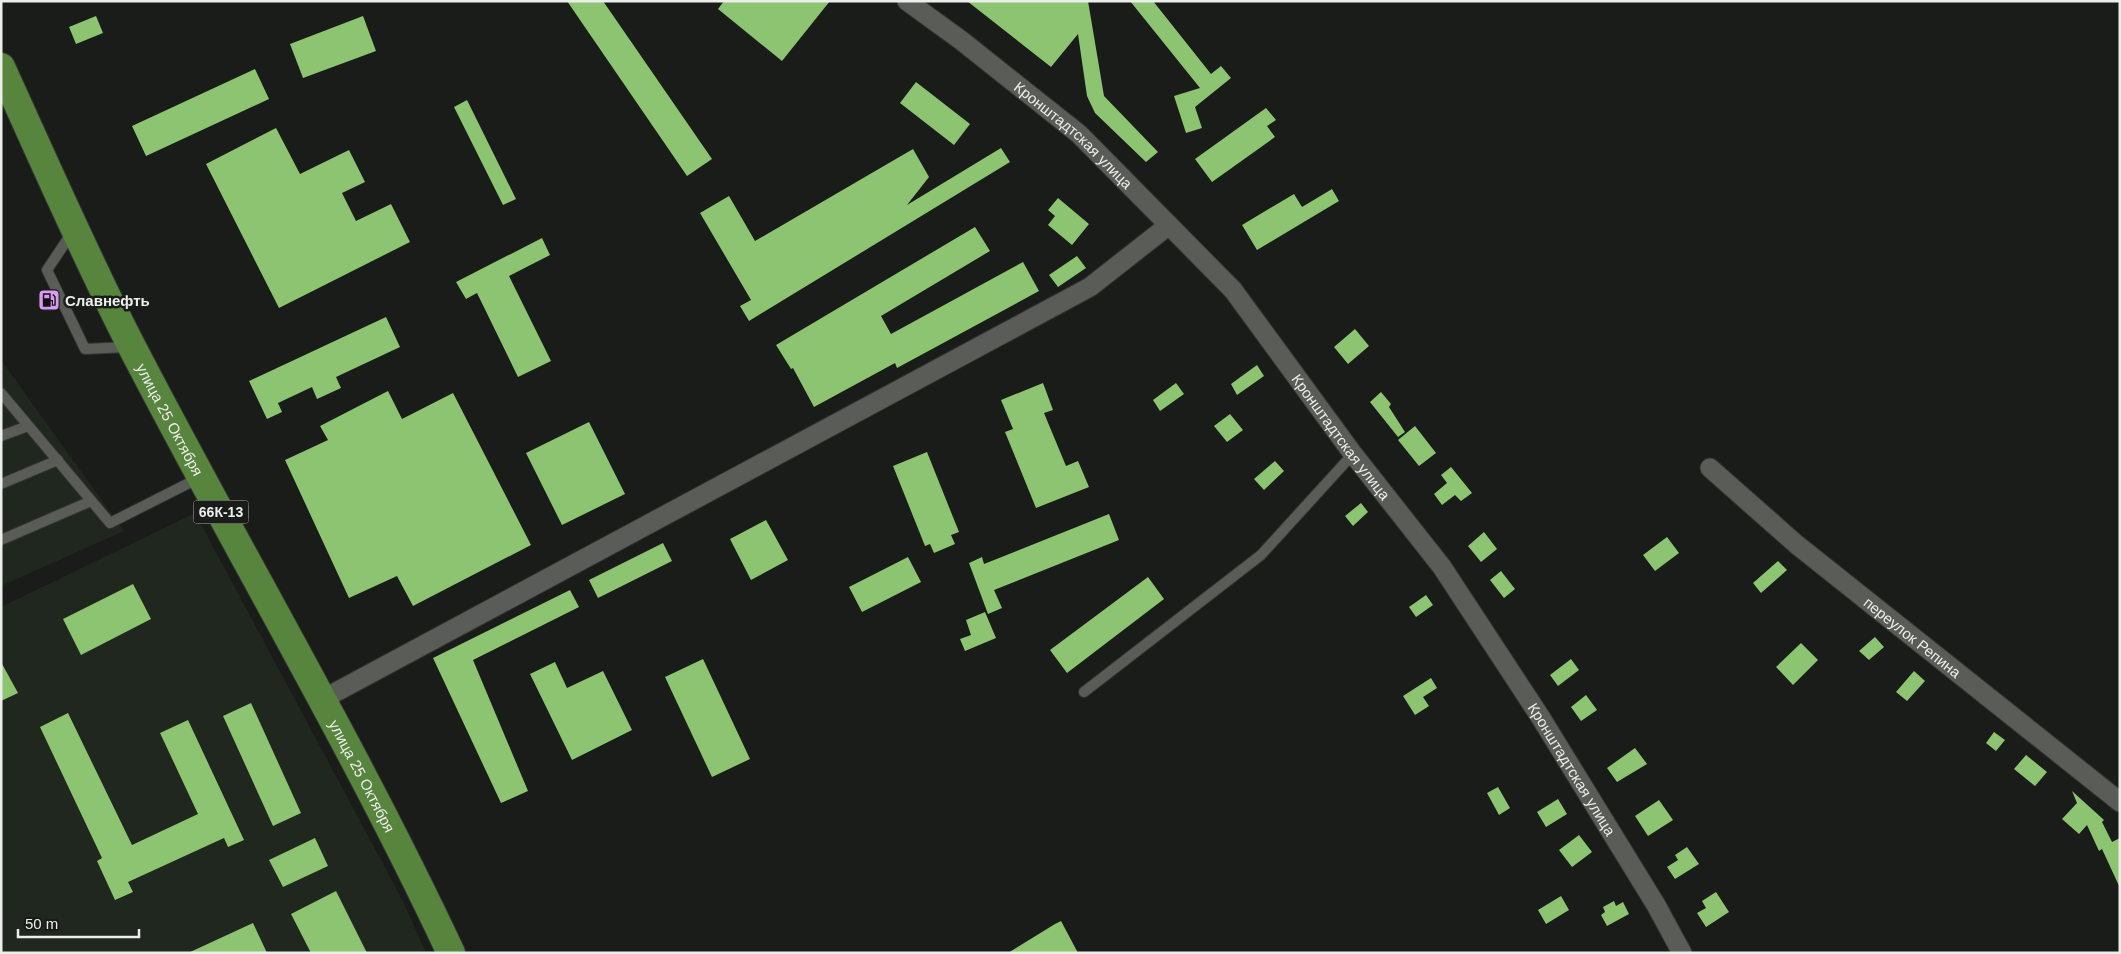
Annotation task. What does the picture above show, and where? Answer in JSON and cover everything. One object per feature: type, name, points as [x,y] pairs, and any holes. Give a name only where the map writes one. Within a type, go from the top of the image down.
[{"type":"main road","name":"улица 25 Октября","points":[[1,67],[74,230],[132,346],[323,698],[409,865],[451,953]]},
{"type":"street","name":"Кронштадтская улица","points":[[907,1],[962,41],[1080,134],[1233,290],[1353,454],[1442,567],[1463,598],[1541,718],[1682,953]]},
{"type":"street","points":[[323,698],[1090,287],[1169,225]]},
{"type":"street","name":"переулок Репина","points":[[1710,468],[1796,544],[2120,802]]},
{"type":"lane","points":[[74,230],[47,270],[85,349],[132,346]]},
{"type":"lane","points":[[1,393],[110,523],[202,476]]},
{"type":"lane","points":[[1,436],[28,426]]},
{"type":"lane","points":[[1084,692],[1261,555],[1353,454]]},
{"type":"lane","points":[[1,484],[58,460]]},
{"type":"lane","points":[[1,540],[91,501]]},
{"type":"shaded area","points":[[1,360],[124,531],[1,586]]},
{"type":"shaded area","points":[[195,513],[404,903],[426,953],[1,953],[1,607]]},
{"type":"building","points":[[567,1],[603,1],[712,159],[687,176]]},
{"type":"building","points":[[724,1],[830,1],[782,61],[718,9]]},
{"type":"building","points":[[967,1],[1088,1],[1104,96],[1158,152],[1146,162],[1095,113],[1087,96],[1078,34],[1051,67]]},
{"type":"building","points":[[1130,1],[1153,1],[1211,74],[1221,66],[1231,78],[1195,107],[1202,128],[1186,133],[1174,96],[1200,88]]},
{"type":"building","points":[[96,16],[103,33],[76,44],[69,27]]},
{"type":"building","points":[[363,16],[376,51],[303,78],[290,44]]},
{"type":"building","points":[[255,69],[269,99],[146,156],[132,126]]},
{"type":"building","points":[[916,82],[970,124],[954,145],[900,103]]},
{"type":"building","points":[[467,100],[516,199],[503,205],[454,107]]},
{"type":"building","points":[[1266,108],[1276,120],[1267,126],[1275,137],[1212,182],[1195,159]]},
{"type":"building","points":[[276,128],[300,174],[349,150],[365,182],[342,193],[356,221],[391,204],[410,242],[279,308],[206,164]]},
{"type":"building","points":[[1001,148],[1010,162],[749,321],[740,306],[751,300],[700,213],[729,196],[755,241],[913,149],[929,177],[907,205]]},
{"type":"building","points":[[1332,189],[1339,201],[1257,250],[1242,225],[1294,194],[1302,207]]},
{"type":"building","points":[[1058,198],[1089,224],[1072,245],[1048,225],[1055,216],[1048,210]]},
{"type":"building","points":[[975,227],[990,251],[881,316],[891,334],[1023,262],[1039,291],[897,368],[895,363],[814,407],[793,368],[791,369],[776,345]]},
{"type":"building","points":[[542,238],[550,255],[509,276],[551,361],[518,377],[477,293],[466,299],[456,282]]},
{"type":"building","points":[[1077,256],[1086,268],[1058,287],[1049,275]]},
{"type":"building","points":[[386,317],[400,347],[336,377],[341,388],[317,399],[312,387],[278,403],[282,412],[267,419],[249,381]]},
{"type":"building","points":[[1355,329],[1369,346],[1348,364],[1334,347]]},
{"type":"building","points":[[1257,365],[1264,376],[1237,395],[1231,384]]},
{"type":"building","points":[[1043,383],[1053,410],[1044,413],[1066,466],[1078,461],[1089,487],[1036,508],[1005,432],[1013,429],[1001,400]]},
{"type":"building","points":[[1176,383],[1184,394],[1160,411],[1153,400]]},
{"type":"building","points":[[388,391],[402,419],[453,393],[531,545],[413,606],[397,576],[349,598],[285,460],[328,440],[320,426]]},
{"type":"building","points":[[1381,392],[1391,404],[1389,407],[1405,432],[1398,437],[1370,402]]},
{"type":"building","points":[[1230,414],[1243,430],[1227,442],[1214,426]]},
{"type":"building","points":[[589,422],[625,494],[562,525],[526,453]]},
{"type":"building","points":[[1415,426],[1436,453],[1419,466],[1398,440]]},
{"type":"building","points":[[927,452],[959,532],[951,535],[955,544],[934,553],[930,544],[925,546],[893,466]]},
{"type":"building","points":[[1275,461],[1284,471],[1264,490],[1254,479]]},
{"type":"building","points":[[1451,467],[1472,493],[1461,501],[1455,495],[1442,505],[1434,494],[1447,483],[1441,475]]},
{"type":"building","points":[[1361,503],[1368,512],[1353,526],[1345,516]]},
{"type":"building","points":[[1109,514],[1119,540],[994,590],[1002,608],[988,614],[969,563],[982,557],[984,564]]},
{"type":"building","points":[[766,520],[788,560],[751,580],[730,539]]},
{"type":"building","points":[[1484,532],[1497,549],[1481,562],[1468,546]]},
{"type":"building","points":[[1667,537],[1679,553],[1655,571],[1643,555]]},
{"type":"building","points":[[663,543],[672,561],[598,598],[589,580]]},
{"type":"building","points":[[908,557],[921,582],[862,612],[849,587]]},
{"type":"building","points":[[1778,561],[1787,570],[1761,593],[1753,583]]},
{"type":"building","points":[[1501,571],[1515,589],[1504,598],[1490,580]]},
{"type":"building","points":[[1148,577],[1164,599],[1067,673],[1050,650]]},
{"type":"building","points":[[133,584],[151,619],[81,655],[63,619]]},
{"type":"building","points":[[570,590],[579,607],[473,660],[528,791],[501,803],[433,658]]},
{"type":"building","points":[[1426,595],[1433,605],[1416,617],[1409,607]]},
{"type":"building","points":[[985,612],[996,638],[965,651],[960,639],[971,635],[966,620]]},
{"type":"building","points":[[1875,637],[1884,647],[1869,660],[1859,651]]},
{"type":"building","points":[[1801,643],[1818,660],[1793,685],[1776,667]]},
{"type":"building","points":[[703,659],[750,759],[712,777],[665,677]]},
{"type":"building","points":[[1571,659],[1579,670],[1558,686],[1550,675]]},
{"type":"building","points":[[1,662],[18,693],[1,701]]},
{"type":"building","points":[[555,662],[567,688],[603,671],[632,730],[572,760],[530,674]]},
{"type":"building","points":[[1914,671],[1925,681],[1907,701],[1896,692]]},
{"type":"building","points":[[1431,678],[1437,688],[1423,697],[1429,706],[1415,715],[1403,696]]},
{"type":"building","points":[[1586,695],[1597,710],[1581,721],[1571,707]]},
{"type":"building","points":[[251,703],[301,813],[273,826],[223,716]]},
{"type":"building","points":[[68,713],[132,845],[198,814],[160,733],[188,720],[244,840],[228,847],[224,838],[128,882],[133,892],[115,900],[97,861],[102,858],[40,727]]},
{"type":"building","points":[[1994,732],[2005,740],[1996,751],[1986,743]]},
{"type":"building","points":[[1635,748],[1647,764],[1617,782],[1607,768]]},
{"type":"building","points":[[2026,755],[2047,772],[2035,786],[2014,769]]},
{"type":"building","points":[[1498,787],[1510,808],[1499,815],[1487,793]]},
{"type":"building","points":[[2072,791],[2104,820],[2102,822],[2112,842],[2120,838],[2120,888],[2102,849],[2099,851],[2087,825],[2079,834],[2062,819],[2077,803]]},
{"type":"building","points":[[1558,799],[1567,814],[1546,827],[1537,812]]},
{"type":"building","points":[[1659,800],[1673,820],[1648,836],[1635,816]]},
{"type":"building","points":[[1579,835],[1592,852],[1572,867],[1559,850]]},
{"type":"building","points":[[315,838],[328,866],[283,887],[269,860]]},
{"type":"building","points":[[1687,847],[1699,864],[1675,879],[1667,867],[1678,860],[1675,855]]},
{"type":"building","points":[[336,891],[367,953],[311,953],[291,914]]},
{"type":"building","points":[[1716,892],[1729,912],[1706,927],[1697,913],[1706,908],[1702,901]]},
{"type":"building","points":[[1561,896],[1569,910],[1546,924],[1538,910]]},
{"type":"building","points":[[1614,901],[1616,906],[1623,902],[1629,914],[1607,926],[1601,915],[1605,912],[1603,907]]},
{"type":"building","points":[[1061,921],[1078,953],[1008,953],[1055,924]]},
{"type":"building","points":[[253,923],[267,953],[188,953]]},
{"type":"place","name":"Славнефть","points":[[49,300]]}]
